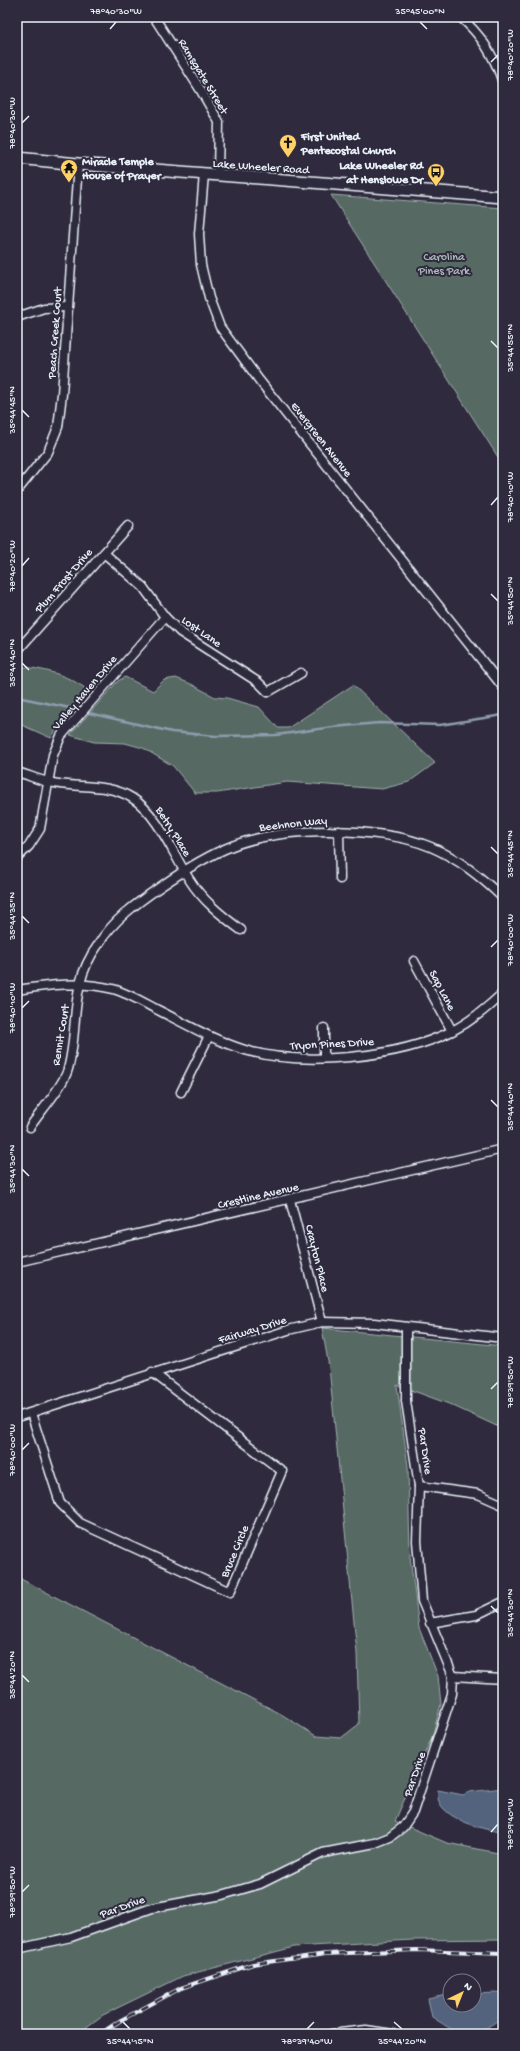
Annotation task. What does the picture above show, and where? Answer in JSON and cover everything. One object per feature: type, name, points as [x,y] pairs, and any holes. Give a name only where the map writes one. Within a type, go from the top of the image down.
[{"type":"main road","name":"Lake Wheeler Road","points":[[17,158],[503,197]]},
{"type":"street","name":"Ramsgate Street","points":[[154,17],[200,89],[218,122],[218,175]]},
{"type":"street","points":[[460,17],[478,35],[489,51],[498,68],[503,83]]},
{"type":"street","name":"Peach Creek Court","points":[[17,491],[48,452],[58,427],[62,394],[78,164]]},
{"type":"street","name":"Evergreen Avenue","points":[[204,174],[199,234],[202,266],[209,298],[220,327],[259,380],[503,687]]},
{"type":"street","points":[[17,317],[44,308],[67,307]]},
{"type":"street","name":"Plum Frost Drive","points":[[17,651],[128,526]]},
{"type":"street","name":"Lost Lane","points":[[104,553],[143,587],[165,617],[180,632],[258,682],[268,692],[301,673]]},
{"type":"street","name":"Valley Haven Drive","points":[[17,858],[29,846],[40,829],[55,749],[61,736],[165,617]]},
{"type":"street","name":"Betry Place","points":[[17,772],[49,782],[99,787],[119,792],[131,798],[145,808],[184,870],[205,899],[226,919],[242,930]]},
{"type":"street","name":"Beehnon Way","points":[[80,984],[91,956],[109,930],[134,906],[203,858],[233,845],[265,836],[313,831],[339,831],[368,833],[430,846],[462,863],[484,879],[503,898]]},
{"type":"street","points":[[339,831],[340,879]]},
{"type":"street","name":"Sap Lane","points":[[414,961],[452,1031]]},
{"type":"street","name":"Tryon Pines Drive","points":[[17,990],[80,984],[113,989],[209,1036],[246,1050],[290,1059],[324,1058],[396,1051],[452,1031],[483,1012],[503,994]]},
{"type":"street","name":"Rennit Court","points":[[30,1127],[68,1071],[80,984]]},
{"type":"street","points":[[324,1028],[324,1058]]},
{"type":"street","points":[[181,1092],[209,1036]]},
{"type":"street","name":"Crestline Avenue","points":[[17,1262],[290,1200],[503,1149]]},
{"type":"street","name":"Crayton Place","points":[[290,1200],[322,1322]]},
{"type":"street","name":"Fairway Drive","points":[[17,1417],[152,1372],[288,1330],[322,1322],[374,1323],[503,1338]]},
{"type":"street","name":"Par Drive","points":[[17,1949],[71,1937],[152,1908],[222,1895],[260,1884],[323,1853],[375,1842],[390,1837],[403,1827],[413,1812],[452,1694],[453,1676],[422,1602],[418,1549],[419,1486],[406,1400],[406,1327]]},
{"type":"street","name":"Bruce Circle","points":[[30,1413],[60,1503],[80,1523],[230,1592],[282,1471],[152,1372]]},
{"type":"street","points":[[419,1486],[478,1494],[503,1505]]},
{"type":"street","points":[[430,1623],[476,1614],[503,1602]]},
{"type":"street","points":[[453,1676],[503,1679]]},
{"type":"street","points":[[331,2034],[366,2030],[393,2034]]},
{"type":"green space","name":"Carolina Pines Park","points":[[331,195],[503,208],[503,465]]},
{"type":"green space","points":[[17,666],[37,669],[64,676],[89,691],[60,724],[51,738],[17,723]]},
{"type":"green space","points":[[125,677],[153,691],[164,680],[176,678],[215,697],[227,698],[259,707],[278,728],[288,728],[353,685],[435,763],[409,782],[382,789],[287,782],[217,793],[195,793],[173,766],[143,748],[125,743],[94,742],[70,735],[118,681]]},
{"type":"green space","points":[[322,1328],[503,1346],[503,1429],[449,1404],[397,1385],[408,1466],[410,1556],[419,1628],[438,1676],[441,1704],[432,1737],[395,1821],[447,1843],[503,1854],[503,1939],[412,1940],[294,1947],[183,1976],[103,2015],[77,2034],[17,2034],[17,1577],[281,1714],[316,1736],[341,1738],[359,1724],[357,1653],[329,1367]]},
{"type":"water","points":[[503,1788],[503,1833],[484,1829],[451,1815],[443,1808],[438,1800],[438,1790],[463,1795],[469,1792]]},
{"type":"water","points":[[482,1994],[503,1994],[503,2017],[482,2030],[467,2034],[460,2033],[432,2017],[428,1999],[442,1996],[442,2013],[482,2013]]},
{"type":"waterway","points":[[17,697],[75,709]]},
{"type":"waterway","points":[[89,713],[172,732],[216,736],[276,735],[333,727],[379,723],[440,725],[503,715]]},
{"type":"railway","points":[[100,2034],[121,2020],[181,1988],[253,1964],[326,1954],[416,1950],[503,1953]]},
{"type":"place","name":"First United Pentecostal Church","points":[[288,158]]},
{"type":"place","name":"Miracle Temple House of Prayer","points":[[69,183]]},
{"type":"place","name":"Lake Wheeler Rd at Henslowe Dr","points":[[436,187]]}]
